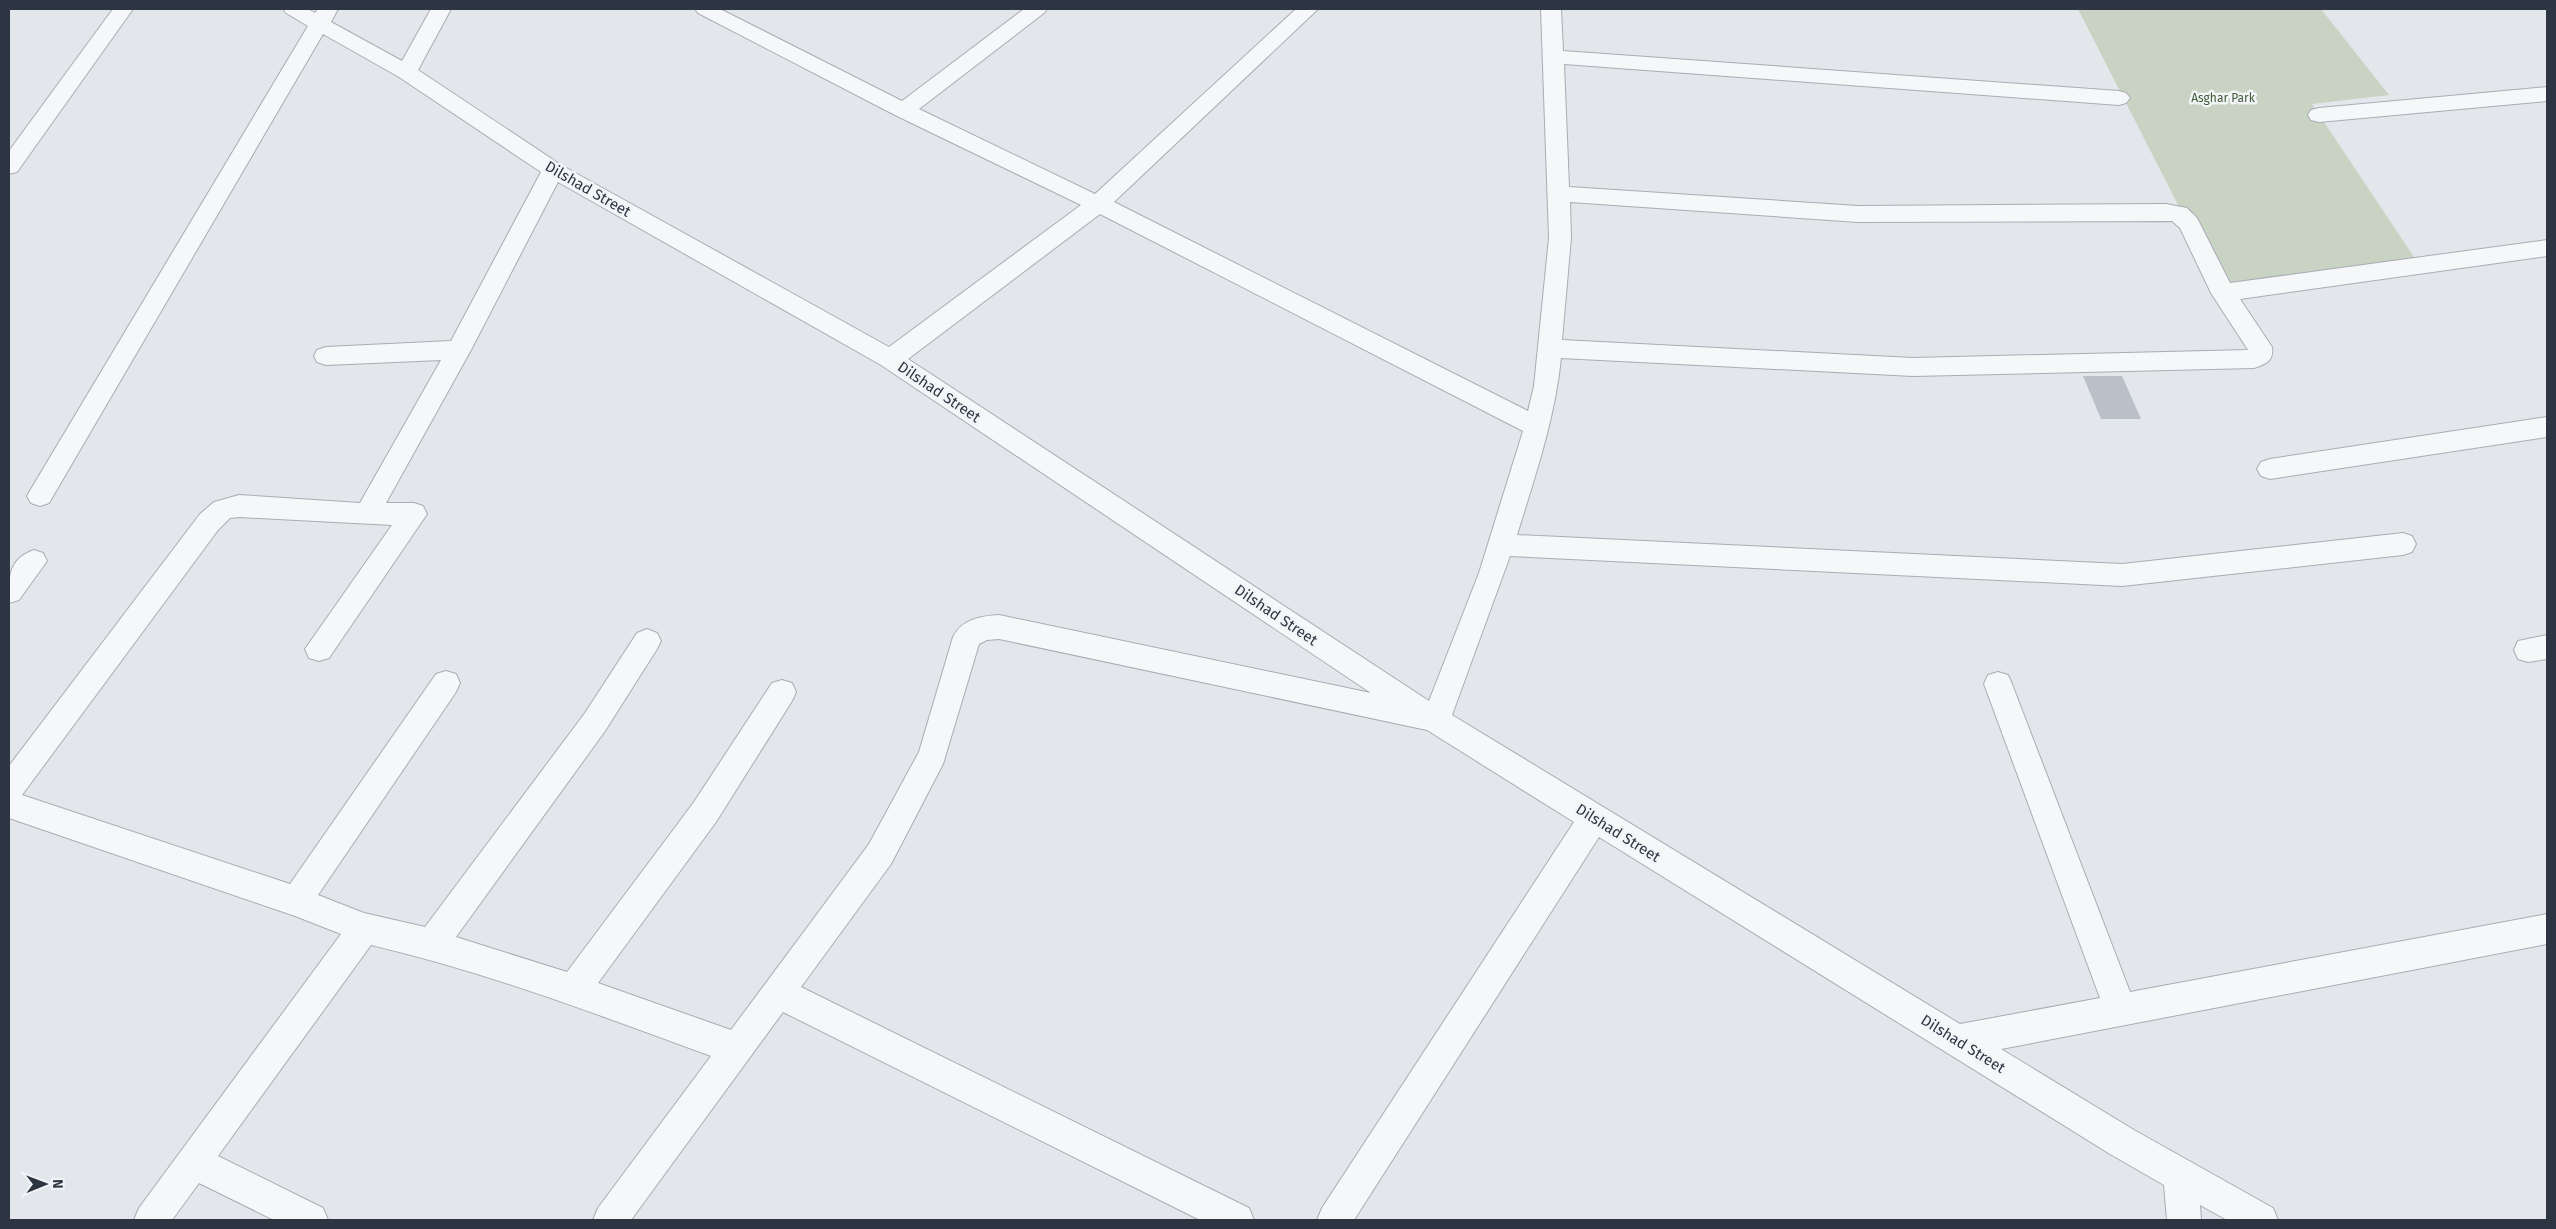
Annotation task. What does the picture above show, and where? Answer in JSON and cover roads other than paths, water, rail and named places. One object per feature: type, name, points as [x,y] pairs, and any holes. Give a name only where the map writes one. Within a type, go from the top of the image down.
[{"type":"street","points":[[9,167],[123,9]]},
{"type":"street","name":"Dilshad Street","points":[[293,9],[324,16],[554,170],[890,360],[1433,719],[2122,1142],[2261,1220]]},
{"type":"street","points":[[406,72],[441,9]]},
{"type":"street","points":[[705,9],[903,110],[1098,204],[1537,427]]},
{"type":"street","points":[[903,110],[1036,9]]},
{"type":"street","points":[[890,360],[1098,204],[1308,9]]},
{"type":"street","points":[[610,1220],[880,854],[933,755],[967,637],[982,628],[999,627],[1433,719],[1443,704],[1492,573],[1537,427],[1546,386],[1560,238],[1551,9]]},
{"type":"street","points":[[40,496],[324,16]]},
{"type":"street","points":[[1553,57],[2119,98]]},
{"type":"street","points":[[2319,115],[2547,94]]},
{"type":"street","points":[[367,514],[459,350],[554,170]]},
{"type":"street","points":[[1550,348],[1913,367],[2254,359],[2261,355],[2260,347],[2223,293],[2189,224],[2179,214],[2166,212],[1858,214],[1558,194]]},
{"type":"street","points":[[2223,293],[2547,248]]},
{"type":"street","points":[[326,356],[459,350]]},
{"type":"street","points":[[2270,469],[2547,426]]},
{"type":"street","points":[[9,789],[210,522],[223,509],[239,506],[367,514],[414,514],[319,649]]},
{"type":"street","points":[[1500,545],[2122,575],[2403,544]]},
{"type":"street","points":[[9,592],[34,561]]},
{"type":"street","points":[[432,944],[595,722],[647,641]]},
{"type":"street","points":[[296,901],[446,683]]},
{"type":"street","points":[[1998,684],[2121,1010]]},
{"type":"street","points":[[573,990],[705,812],[782,692]]},
{"type":"street","points":[[9,804],[296,901],[364,928],[432,944],[573,990],[736,1048]]},
{"type":"street","points":[[1334,1220],[1594,818]]},
{"type":"street","points":[[151,1220],[364,928]]},
{"type":"street","points":[[1957,1041],[2547,929]]},
{"type":"street","points":[[778,992],[1237,1220]]},
{"type":"street","points":[[193,1162],[311,1220]]},
{"type":"street","points":[[2181,1175],[2184,1220]]},
{"type":"park label","name":"Asghar Park","points":[[2223,98]]}]
